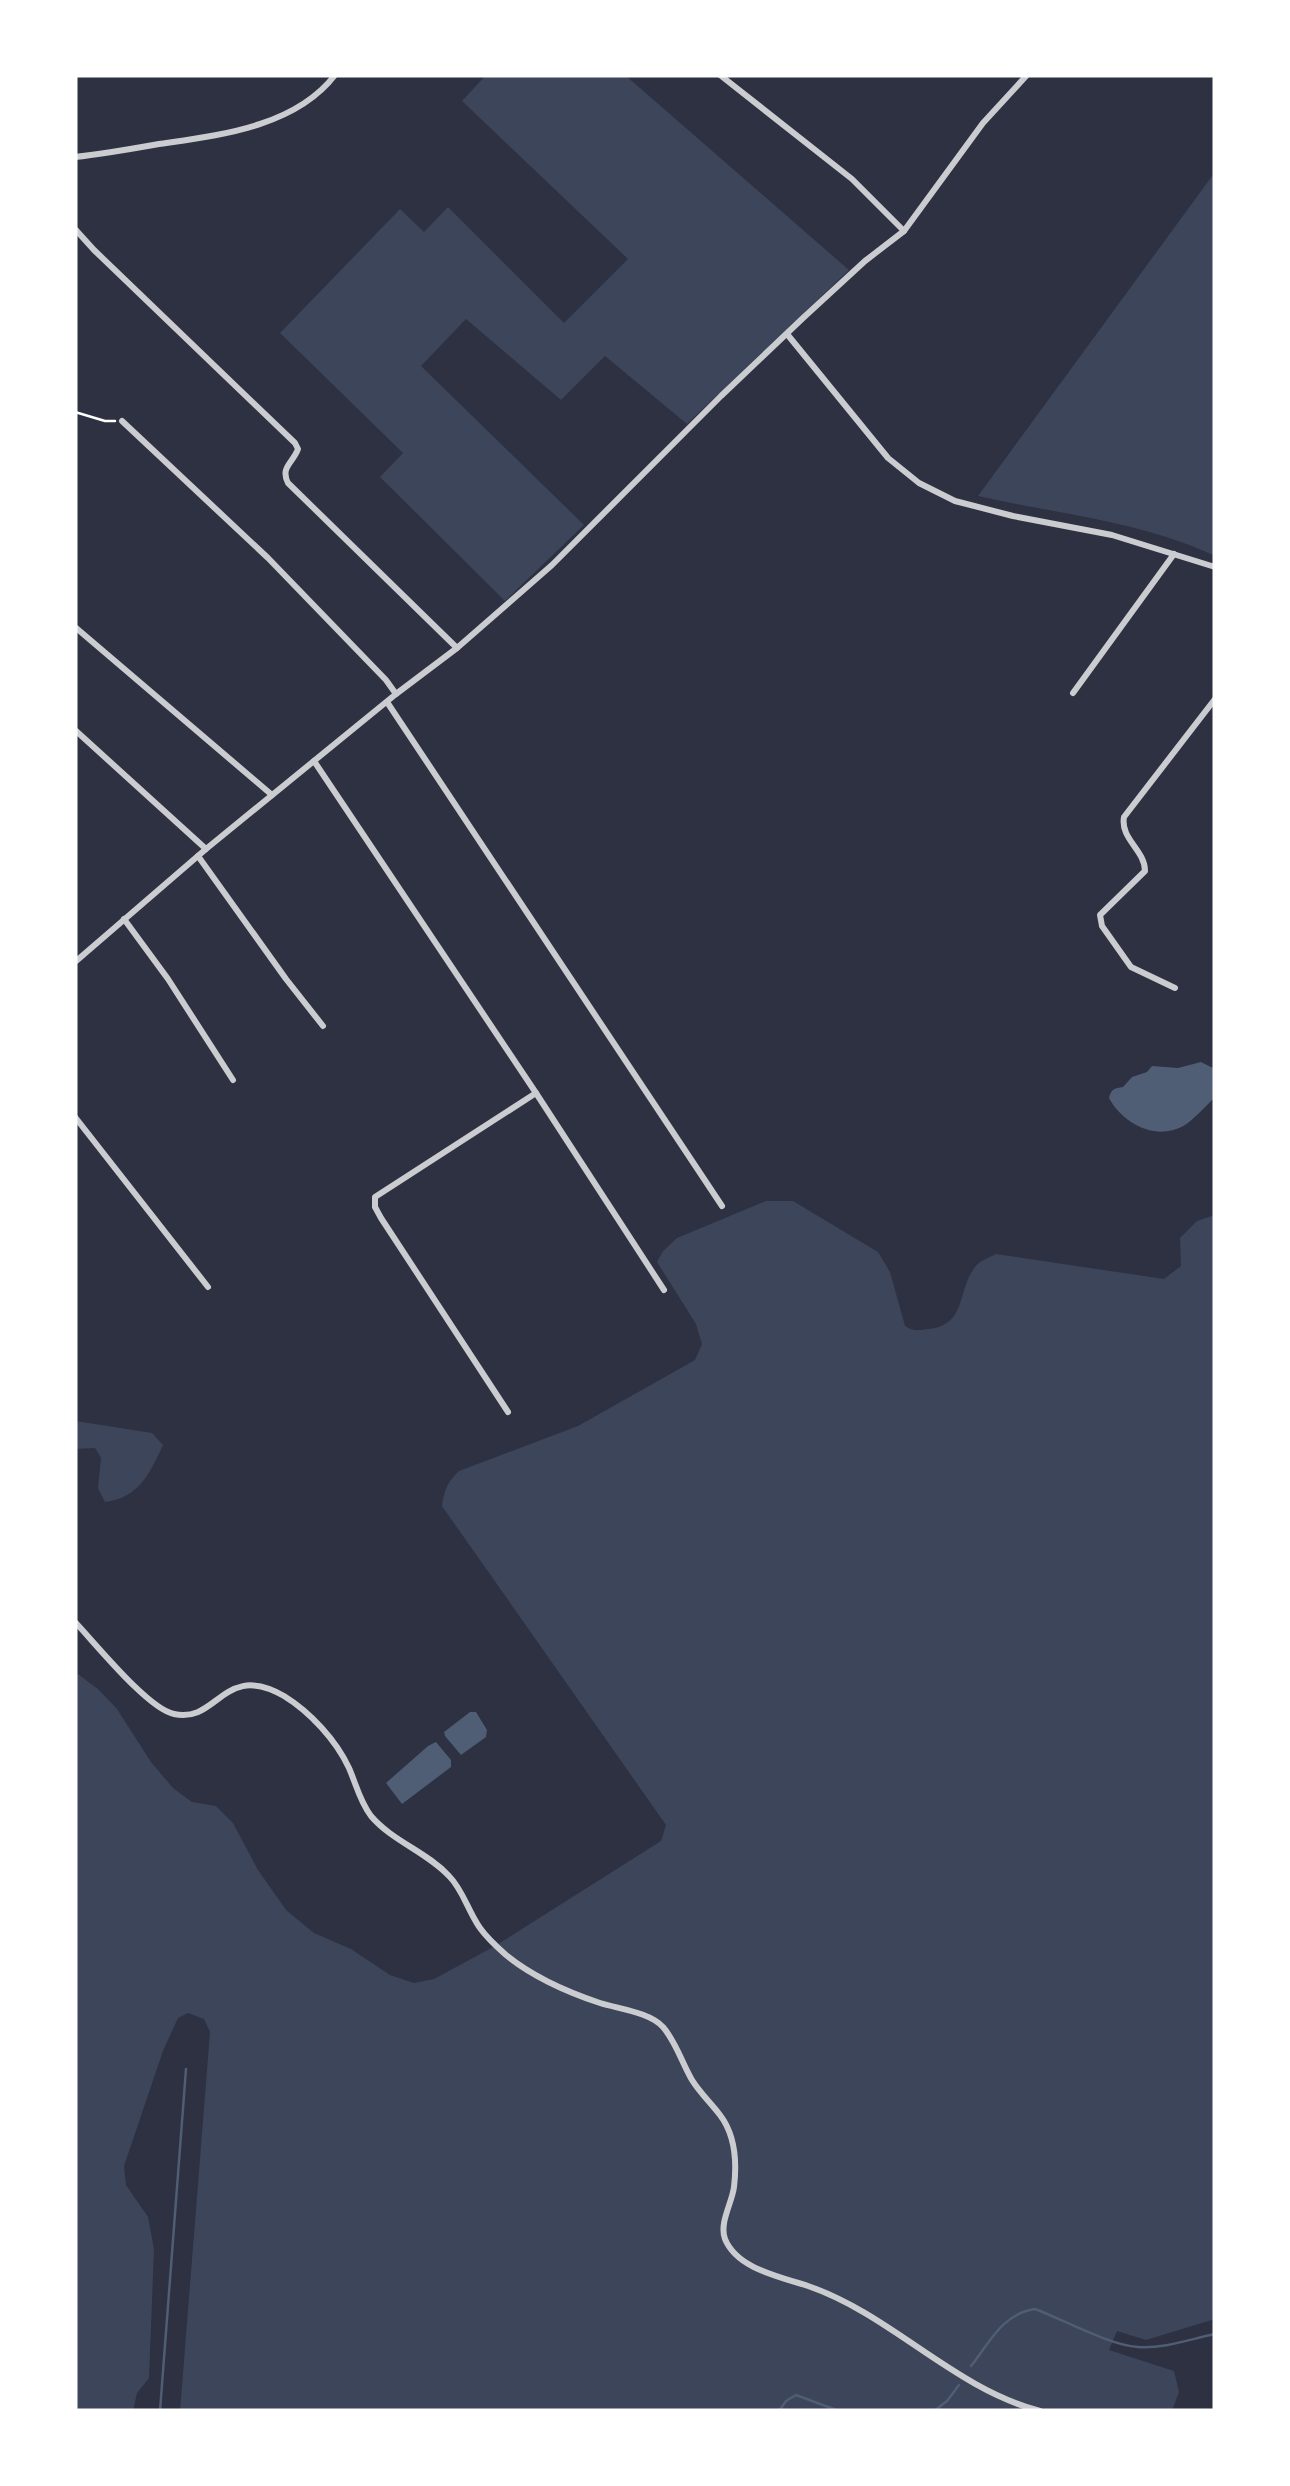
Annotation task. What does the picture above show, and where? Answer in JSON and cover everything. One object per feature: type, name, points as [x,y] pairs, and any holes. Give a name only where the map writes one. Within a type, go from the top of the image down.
[{"type":"street","points":[[75,158],[250,126],[307,102],[335,75]]},
{"type":"street","points":[[720,75],[852,179],[904,232]]},
{"type":"street","points":[[75,962],[206,849],[457,648],[552,566],[786,334],[865,261],[904,232],[984,123],[1027,75]]},
{"type":"street","points":[[75,228],[295,443],[298,449],[285,468],[288,483],[457,648]]},
{"type":"street","points":[[786,334],[888,458],[919,483],[955,501],[1112,535],[1215,567]]},
{"type":"street","points":[[122,421],[268,558],[396,694]]},
{"type":"street","points":[[1074,693],[1174,554]]},
{"type":"street","points":[[75,627],[272,795]]},
{"type":"street","points":[[1175,988],[1131,967],[1102,926],[1100,916],[1145,871],[1145,861],[1123,829],[1124,817],[1215,700]]},
{"type":"street","points":[[387,702],[722,1206]]},
{"type":"street","points":[[75,730],[206,849]]},
{"type":"street","points":[[314,761],[664,1290]]},
{"type":"street","points":[[198,856],[323,1026]]},
{"type":"street","points":[[124,919],[233,1080]]},
{"type":"street","points":[[508,1412],[381,1218],[375,1197],[536,1092]]},
{"type":"street","points":[[75,1116],[208,1287]]},
{"type":"street","points":[[75,1622],[147,1698],[175,1715],[192,1714],[243,1684],[279,1693],[293,1702],[336,1745],[372,1818],[448,1874],[479,1927],[507,1956],[553,1984],[662,2026],[692,2080],[731,2131],[734,2189],[723,2227],[725,2238],[740,2258],[760,2270],[811,2287],[858,2309],[971,2383],[1040,2411]]},
{"type":"path","points":[[75,412],[122,421]]},
{"type":"shaded area","points":[[486,75],[625,75],[849,270],[687,424],[605,356],[561,400],[466,319],[421,366],[584,525],[505,601],[380,477],[403,453],[280,333],[400,209],[424,232],[448,207],[564,323],[628,259],[462,101]]},
{"type":"shaded area","points":[[1215,172],[1215,556],[1128,526],[978,496]]},
{"type":"shaded area","points":[[1201,1062],[1215,1069],[1215,1097],[1189,1122],[1174,1130],[1142,1128],[1123,1116],[1109,1098],[1114,1090],[1152,1066],[1178,1068]]},
{"type":"shaded area","points":[[766,1201],[793,1201],[878,1252],[890,1272],[905,1326],[916,1330],[950,1321],[975,1267],[996,1254],[1164,1279],[1181,1266],[1180,1238],[1197,1221],[1215,1215],[1215,2319],[1146,2340],[1117,2331],[1109,2350],[1174,2371],[1179,2392],[1172,2411],[180,2411],[210,2032],[204,2019],[188,2013],[178,2018],[163,2051],[124,2166],[126,2185],[148,2217],[154,2249],[149,2378],[137,2393],[133,2411],[75,2411],[75,1672],[117,1709],[173,1788],[192,1802],[216,1806],[233,1823],[258,1870],[286,1910],[314,1933],[351,1949],[390,1975],[414,1983],[434,1979],[495,1946],[661,1841],[666,1825],[442,1506],[449,1482],[459,1471],[578,1426],[695,1360],[702,1344],[696,1324],[657,1262],[677,1238]]},
{"type":"shaded area","points":[[76,1421],[152,1433],[163,1445],[135,1490],[105,1502],[98,1488],[101,1458],[95,1448],[75,1449]]},
{"type":"shaded area","points":[[470,1712],[476,1712],[487,1730],[486,1737],[461,1755],[444,1732]]},
{"type":"shaded area","points":[[436,1742],[451,1760],[451,1767],[402,1804],[386,1783]]},
{"type":"waterway","points":[[160,2411],[186,2069]]},
{"type":"waterway","points":[[971,2366],[1005,2323],[1035,2309],[1100,2337],[1138,2347],[1215,2334]]},
{"type":"waterway","points":[[934,2411],[959,2385]]},
{"type":"waterway","points":[[779,2411],[796,2395],[839,2411]]}]
